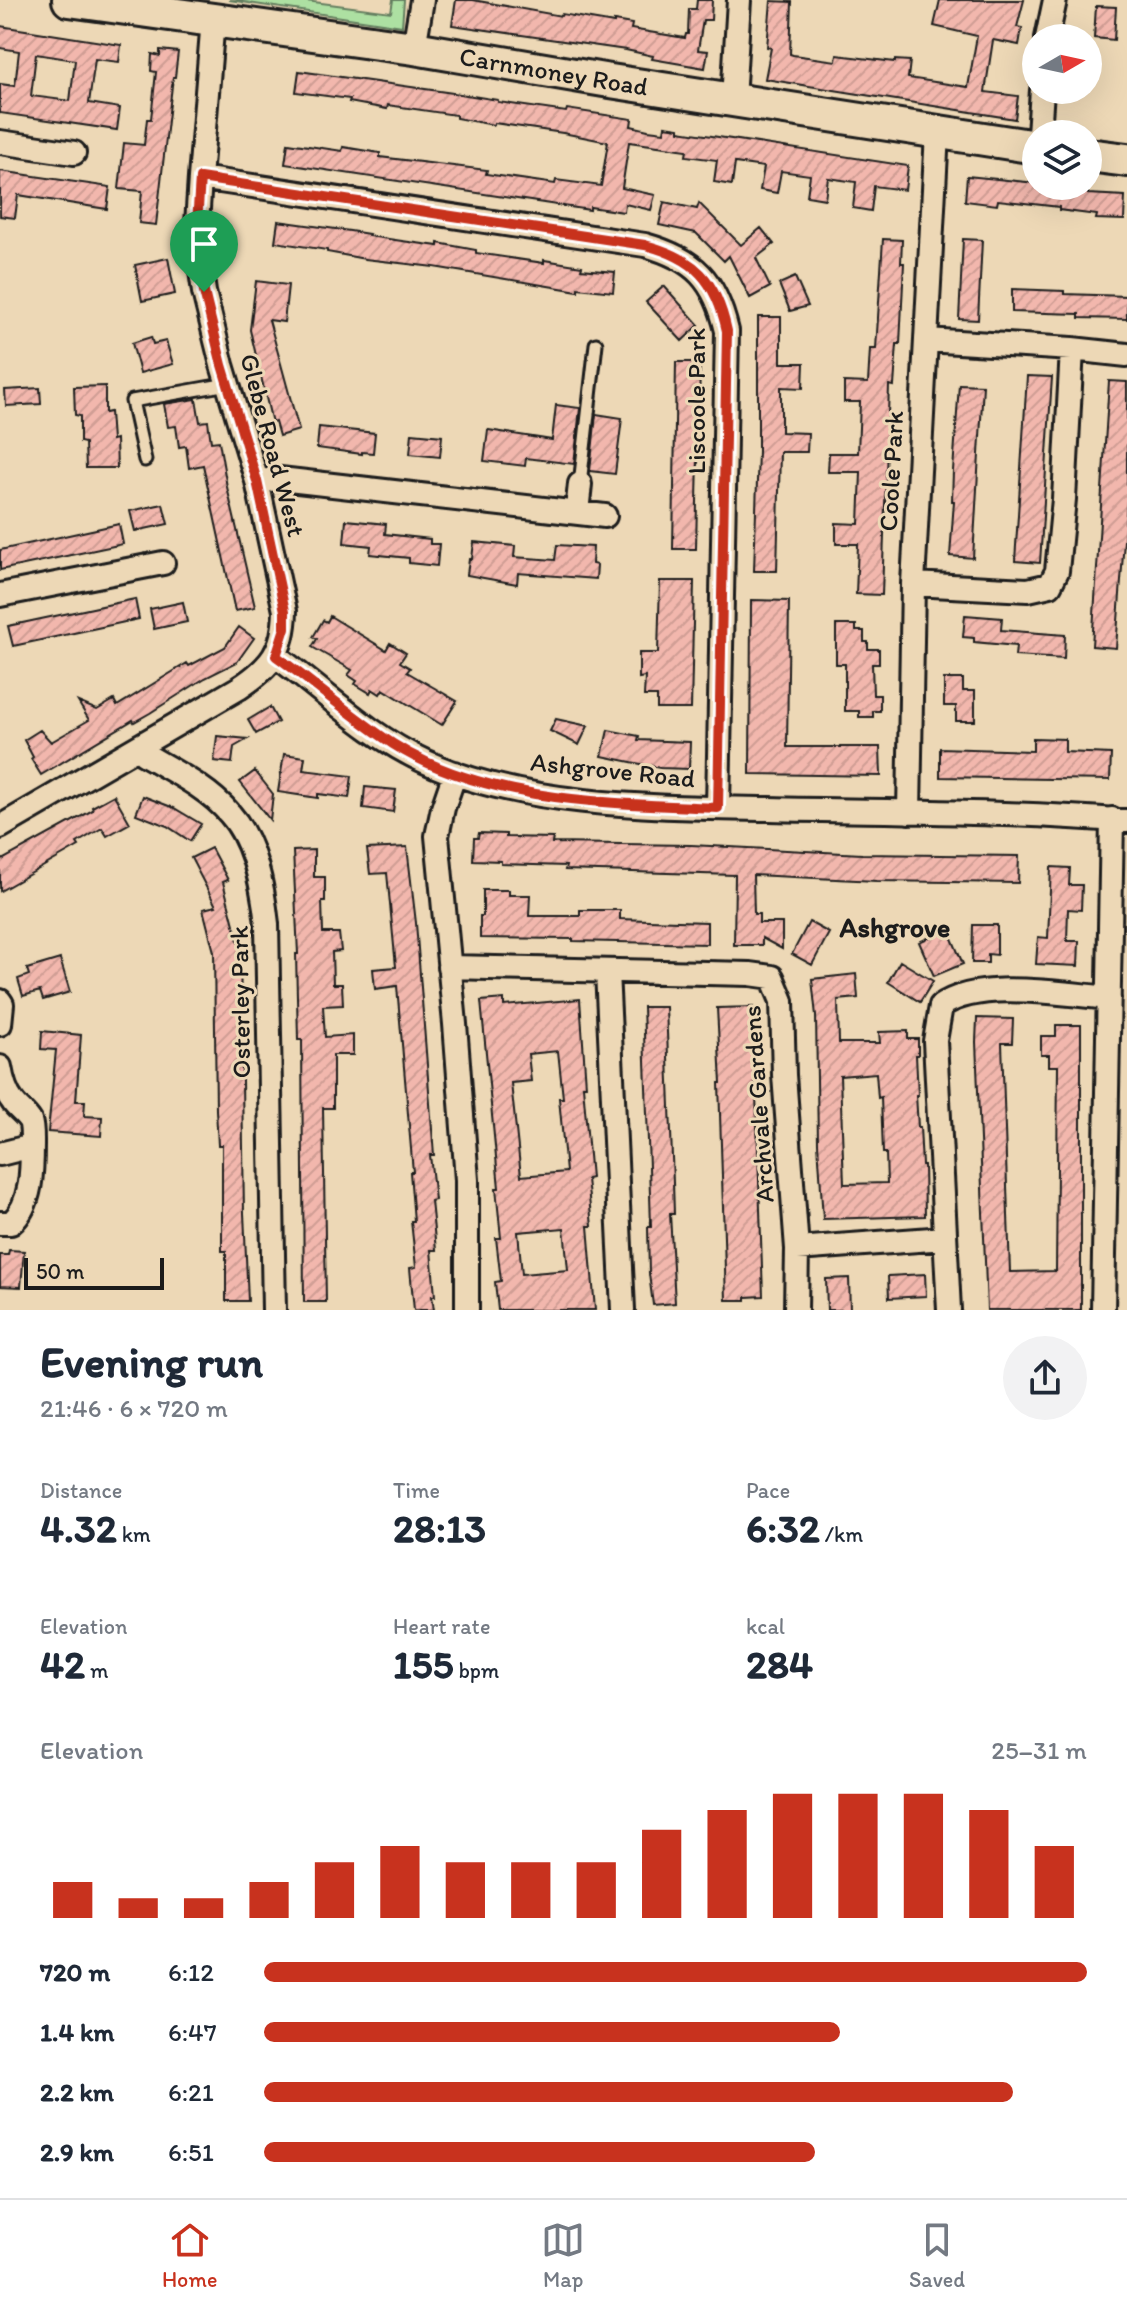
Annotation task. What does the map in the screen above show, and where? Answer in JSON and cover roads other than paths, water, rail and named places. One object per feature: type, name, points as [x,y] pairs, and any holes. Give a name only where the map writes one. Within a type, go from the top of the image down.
[{"type":"street","name":"Carnmoney Road","points":[[69,0],[414,48],[1022,145]]},
{"type":"street","points":[[414,48],[422,0]]},
{"type":"street","points":[[733,100],[739,0]]},
{"type":"street","points":[[1050,24],[1055,0]]},
{"type":"street","name":"Glebe Road West","points":[[213,19],[197,224],[199,257],[204,292],[257,481],[285,611],[285,628],[276,656]]},
{"type":"street","name":"Coole Park","points":[[909,812],[913,584],[937,133]]},
{"type":"street","points":[[0,142],[74,153]]},
{"type":"street","points":[[1102,157],[1127,160]]},
{"type":"street","name":"Liscoole Park","points":[[200,178],[645,245],[672,252],[692,266],[710,285],[721,304],[727,331],[718,808]]},
{"type":"street","points":[[926,340],[1127,355]]},
{"type":"street","points":[[913,584],[1028,590],[1050,585],[1057,571],[1063,513],[1072,349]]},
{"type":"street","points":[[257,481],[280,479],[605,516]]},
{"type":"street","points":[[577,512],[580,484]]},
{"type":"street","points":[[0,595],[163,563]]},
{"type":"street","points":[[0,827],[255,678],[276,656]]},
{"type":"street","name":"Ashgrove Road","points":[[276,656],[393,744],[423,761],[494,785],[595,802],[1119,820]]},
{"type":"street","name":"Osterley Park","points":[[138,748],[215,799],[232,815],[245,839],[263,895],[268,940],[274,1310]]},
{"type":"street","points":[[455,773],[437,836],[467,1180],[467,1310]]},
{"type":"street","points":[[1103,1310],[1109,998],[1119,820]]},
{"type":"street","name":"Archvale Gardens","points":[[449,967],[772,977],[782,1001],[784,1075],[797,1249],[796,1310]]},
{"type":"street","points":[[607,971],[623,1310]]},
{"type":"street","points":[[949,1310],[935,1041],[941,1006],[952,998],[975,992],[1023,991],[1109,998]]},
{"type":"street","points":[[0,1001],[0,1024]]},
{"type":"street","points":[[0,1067],[12,1102],[31,1123],[32,1146],[28,1193],[19,1216],[11,1223],[0,1223]]},
{"type":"street","points":[[0,1154],[32,1146]]},
{"type":"street","points":[[797,1249],[945,1238]]},
{"type":"lane","points":[[580,484],[596,344]]},
{"type":"lane","points":[[145,460],[132,401],[228,384]]},
{"type":"district","name":"Ashgrove","points":[[895,927]]}]
